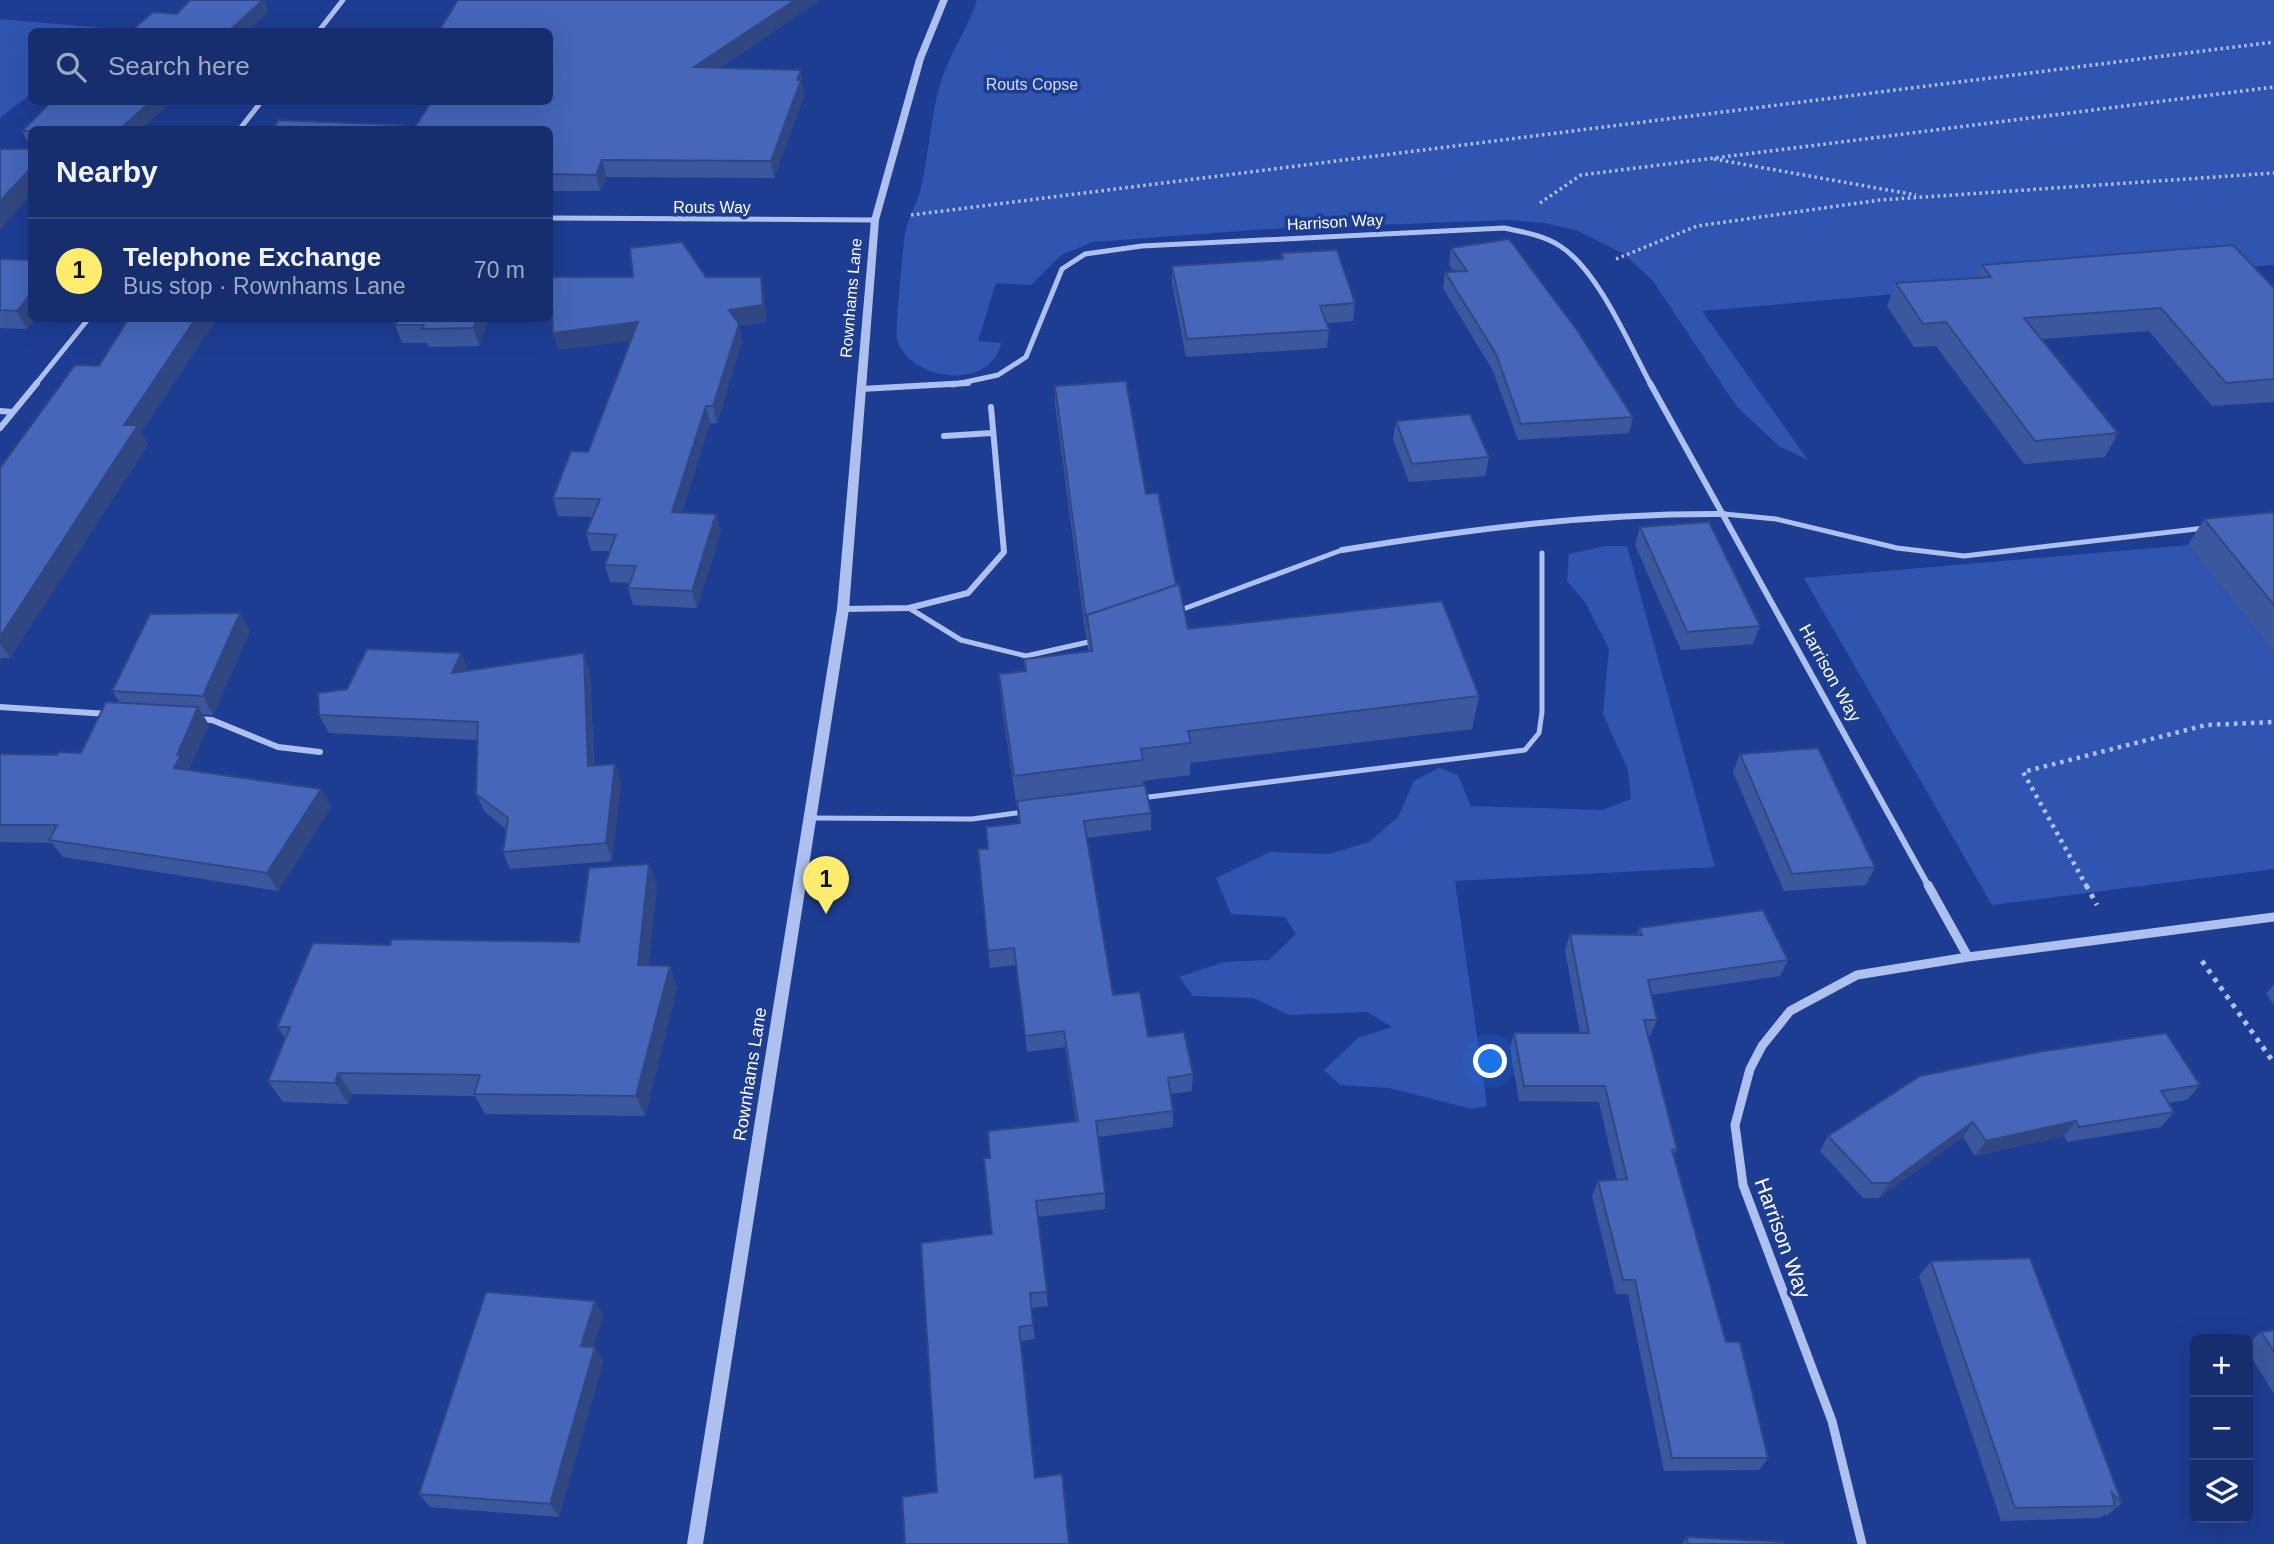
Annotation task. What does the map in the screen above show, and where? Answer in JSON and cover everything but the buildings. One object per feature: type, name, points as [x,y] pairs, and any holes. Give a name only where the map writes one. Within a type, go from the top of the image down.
[{"type":"street","points":[[321,28],[343,0]]},
{"type":"street","name":"Rownhams Lane","points":[[695,1544],[843,609],[875,220],[920,59],[944,0]]},
{"type":"street","points":[[242,126],[259,105]]},
{"type":"street","name":"Routs Way","points":[[553,218],[875,220]]},
{"type":"street","name":"Harrison Way","points":[[861,389],[963,384],[998,375],[1026,357],[1062,269],[1085,254],[1142,246],[1504,228],[1543,236],[1570,250],[1588,270],[1968,957]]},
{"type":"street","points":[[0,428],[86,322]]},
{"type":"street","points":[[843,609],[909,608],[968,593],[1004,552],[991,407]]},
{"type":"street","points":[[0,411],[13,412]]},
{"type":"street","points":[[944,436],[992,433]]},
{"type":"street","points":[[1342,550],[1461,530],[1665,512],[1724,514]]},
{"type":"street","points":[[0,707],[118,715]]},
{"type":"street","points":[[185,719],[212,720],[278,747],[320,752]]},
{"type":"street","name":"Harrison Way","points":[[1863,1544],[1832,1421],[1743,1185],[1735,1125],[1750,1069],[1762,1046],[1790,1011],[1857,975],[1968,957],[2274,917]]},
{"type":"lane","points":[[1724,514],[1776,519],[1897,548],[1964,556],[2207,527]]},
{"type":"lane","points":[[1165,616],[1342,550]]},
{"type":"lane","points":[[1138,798],[1525,750],[1539,733],[1542,712],[1542,553]]},
{"type":"lane","points":[[909,608],[961,640],[1026,656],[1102,639]]},
{"type":"lane","points":[[810,818],[972,819],[1027,812]]},
{"type":"path","points":[[875,220],[2274,41]]},
{"type":"path","points":[[1504,228],[1581,175],[2274,87]]},
{"type":"path","points":[[1710,158],[1925,197]]},
{"type":"path","points":[[1588,270],[1697,226],[1880,200],[2274,173]]},
{"type":"path","points":[[2115,938],[2023,772],[2206,724],[2274,722]]},
{"type":"path","points":[[2179,930],[2274,1063]]},
{"type":"green space","name":"Routs Copse","points":[[977,0],[2274,0],[2274,265],[2103,276],[1702,311],[1808,460],[1779,446],[1737,407],[1653,281],[1624,254],[1576,230],[1544,223],[1509,220],[1268,229],[1093,242],[1061,255],[1031,285],[996,283],[978,341],[1001,343],[995,358],[983,369],[968,374],[934,372],[918,365],[905,354],[897,340],[904,242],[908,222],[921,188],[942,78]]},
{"type":"green space","points":[[0,19],[104,28],[28,28],[28,96],[0,118]]},
{"type":"green space","points":[[2188,545],[2274,653],[2274,869],[1992,905],[1804,578]]},
{"type":"green space","points":[[1606,546],[1627,546],[1715,867],[1455,881],[1487,1106],[1472,1109],[1390,1088],[1340,1085],[1324,1070],[1358,1038],[1392,1027],[1367,1012],[1289,1015],[1254,998],[1193,996],[1179,977],[1224,962],[1269,960],[1296,934],[1285,917],[1231,914],[1216,878],[1270,852],[1329,854],[1369,842],[1398,817],[1414,781],[1439,768],[1458,775],[1471,806],[1602,810],[1631,799],[1628,770],[1603,714],[1609,649],[1585,602],[1567,581],[1569,554]]},
{"type":"place","name":"Telephone Exchange","points":[[826,914]]}]
